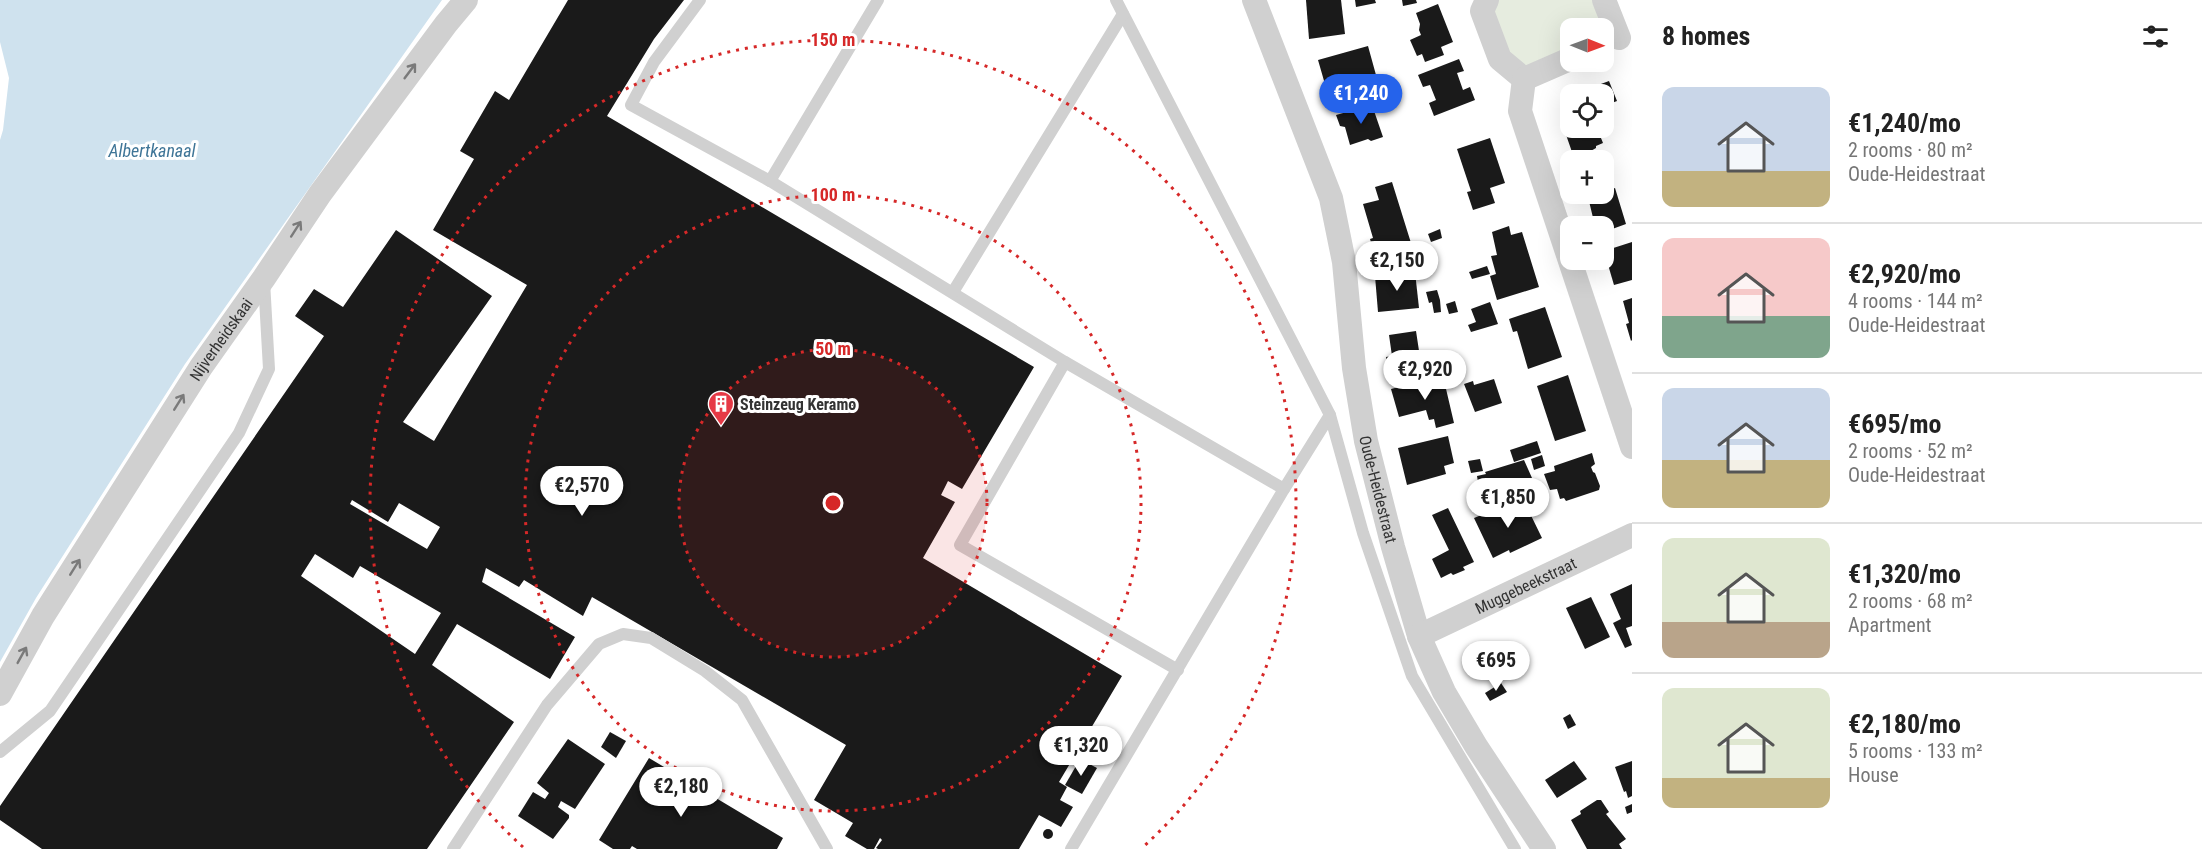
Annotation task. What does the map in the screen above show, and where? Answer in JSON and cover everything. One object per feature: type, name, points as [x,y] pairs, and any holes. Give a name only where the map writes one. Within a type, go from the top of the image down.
[{"type":"street","name":"Nijverheidskaai","points":[[0,694],[43,616],[195,377],[320,194],[466,0]]},
{"type":"street","name":"Oude-Heidestraat","points":[[1254,0],[1331,198],[1344,262],[1354,368],[1366,441],[1392,547],[1419,636],[1444,692],[1476,746],[1544,849]]},
{"type":"street","points":[[1487,0],[1482,11],[1500,59],[1524,79]]},
{"type":"street","points":[[1604,0],[1618,38]]},
{"type":"street","points":[[1524,79],[1560,63]]},
{"type":"street","points":[[1524,79],[1520,111],[1632,447]]},
{"type":"street","name":"Muggebeekstraat","points":[[1419,636],[1632,535]]},
{"type":"lane","points":[[700,0],[654,62],[631,105],[770,181],[1065,362],[1284,489]]},
{"type":"lane","points":[[770,181],[878,0]]},
{"type":"lane","points":[[1116,0],[1330,415],[1363,533],[1412,676],[1515,849]]},
{"type":"lane","points":[[953,292],[1123,14]]},
{"type":"lane","points":[[0,752],[50,711],[240,433],[269,369],[264,278]]},
{"type":"lane","points":[[1065,362],[960,545],[1178,669]]},
{"type":"lane","points":[[1071,849],[1330,415]]},
{"type":"lane","points":[[453,849],[547,705],[599,644],[624,634],[651,638],[705,671],[742,700],[827,849]]},
{"type":"shaded area","points":[[1487,0],[1604,0],[1611,18],[1560,18],[1560,63],[1524,79],[1500,59]]},
{"type":"shaded area","points":[[1614,25],[1619,38],[1614,40]]},
{"type":"water","name":"Albertkanaal","points":[[0,0],[442,0],[185,364],[36,598],[0,662],[0,140],[9,78],[0,42]]},
{"type":"building","name":"Steinzeug Keramo","points":[[568,0],[684,0],[654,39],[607,116],[1034,367],[962,489],[948,481],[941,495],[955,502],[923,558],[1122,676],[1059,782],[1067,787],[1060,800],[1073,807],[1061,827],[1039,815],[1019,849],[878,849],[876,848],[882,840],[880,838],[874,849],[867,849],[845,836],[853,823],[814,800],[846,745],[592,597],[583,616],[524,580],[519,587],[486,568],[482,582],[575,637],[550,679],[457,624],[432,665],[514,722],[427,849],[42,849],[0,820],[0,806],[324,336],[295,316],[314,289],[343,307],[396,230],[492,296],[403,422],[434,441],[527,285],[433,230],[474,159],[460,151],[495,91],[509,100]],"holes":[[[352,500],[388,522],[399,503],[440,527],[427,549],[350,504]],[[315,554],[353,578],[360,566],[441,613],[415,654],[301,576]]]},
{"type":"building","points":[[1306,0],[1341,0],[1345,34],[1309,39]]},
{"type":"building","points":[[1355,0],[1375,0],[1376,3],[1356,7]]},
{"type":"building","points":[[1402,0],[1416,0],[1417,3],[1403,6]]},
{"type":"building","points":[[1438,4],[1453,42],[1441,47],[1444,55],[1425,62],[1422,54],[1417,56],[1410,40],[1421,35],[1416,13]]},
{"type":"building","points":[[1368,46],[1376,75],[1347,83],[1350,92],[1329,98],[1318,60]]},
{"type":"building","points":[[1459,59],[1464,71],[1457,73],[1463,90],[1470,87],[1475,100],[1434,116],[1429,103],[1436,100],[1430,85],[1423,87],[1418,75]]},
{"type":"building","points":[[1383,76],[1386,87],[1372,92],[1368,80]]},
{"type":"building","points":[[1372,105],[1383,137],[1350,145],[1345,127],[1340,126],[1336,115]]},
{"type":"building","points":[[1490,138],[1505,183],[1490,188],[1495,203],[1473,210],[1467,192],[1471,191],[1457,149]]},
{"type":"building","points":[[1567,138],[1601,138],[1603,143],[1592,150],[1571,150]]},
{"type":"building","points":[[1392,182],[1411,243],[1375,256],[1370,239],[1373,238],[1363,204],[1379,200],[1375,187]]},
{"type":"building","points":[[1614,188],[1626,224],[1614,228],[1614,216],[1593,216],[1590,204],[1614,204]]},
{"type":"building","points":[[1509,226],[1511,235],[1522,232],[1539,287],[1497,300],[1490,276],[1496,274],[1491,256],[1497,255],[1492,232]]},
{"type":"building","points":[[1440,229],[1442,238],[1431,242],[1428,234]]},
{"type":"building","points":[[1632,242],[1632,280],[1614,285],[1610,270],[1614,270],[1614,248]]},
{"type":"building","points":[[1487,266],[1490,274],[1472,279],[1469,272]]},
{"type":"building","points":[[1415,272],[1419,308],[1378,312],[1375,276]]},
{"type":"building","points":[[1437,290],[1441,312],[1434,313],[1432,302],[1429,303],[1426,292]]},
{"type":"building","points":[[1632,298],[1632,340],[1631,341],[1623,301]]},
{"type":"building","points":[[1455,301],[1458,312],[1449,314],[1446,304]]},
{"type":"building","points":[[1490,302],[1498,324],[1471,332],[1468,325],[1476,322],[1471,309]]},
{"type":"building","points":[[1545,307],[1562,357],[1528,369],[1517,331],[1513,332],[1509,319]]},
{"type":"building","points":[[1416,331],[1421,364],[1388,369],[1386,357],[1392,356],[1389,335]]},
{"type":"building","points":[[1568,375],[1586,431],[1555,441],[1537,386]]},
{"type":"building","points":[[1443,376],[1454,423],[1436,428],[1434,419],[1429,420],[1426,410],[1399,417],[1391,389]]},
{"type":"building","points":[[1494,379],[1502,403],[1475,412],[1464,384],[1473,381],[1474,385]]},
{"type":"building","points":[[1448,436],[1454,463],[1444,466],[1446,474],[1407,485],[1398,448]]},
{"type":"building","points":[[1537,441],[1541,453],[1514,462],[1510,450]]},
{"type":"building","points":[[1592,453],[1595,464],[1591,467],[1600,486],[1599,490],[1566,501],[1564,498],[1560,499],[1557,489],[1550,490],[1544,474],[1555,471],[1554,466]]},
{"type":"building","points":[[1542,455],[1545,466],[1534,470],[1531,459]]},
{"type":"building","points":[[1480,459],[1483,471],[1471,473],[1468,461]]},
{"type":"building","points":[[1524,460],[1532,478],[1495,492],[1491,484],[1485,485],[1478,482],[1477,476],[1486,474],[1485,472]]},
{"type":"building","points":[[1523,499],[1542,538],[1493,558],[1474,518],[1496,509],[1497,512]]},
{"type":"building","points":[[1448,508],[1474,562],[1463,567],[1465,570],[1441,578],[1432,559],[1449,550],[1432,515]]},
{"type":"building","points":[[1632,584],[1632,626],[1626,628],[1632,645],[1625,648],[1613,623],[1621,619],[1610,594]]},
{"type":"building","points":[[1591,597],[1610,637],[1585,649],[1566,608]]},
{"type":"building","points":[[1501,683],[1507,692],[1490,701],[1485,693]]},
{"type":"building","points":[[1570,714],[1576,725],[1568,729],[1563,718]]},
{"type":"building","points":[[610,732],[626,741],[616,758],[601,747]]},
{"type":"building","points":[[568,739],[605,764],[575,809],[561,801],[558,807],[569,815],[569,818],[553,839],[518,816],[533,792],[545,799],[549,793],[537,783]]},
{"type":"building","points":[[649,758],[783,838],[777,849],[637,849],[632,846],[630,849],[613,849],[599,840]]},
{"type":"building","points":[[1080,759],[1097,768],[1082,794],[1065,785]]},
{"type":"building","points":[[1574,761],[1587,779],[1557,798],[1545,780]]},
{"type":"building","points":[[1632,761],[1632,796],[1628,798],[1615,767]]},
{"type":"building","points":[[1597,800],[1601,800],[1609,812],[1606,814],[1626,839],[1619,844],[1622,849],[1587,849],[1571,820]]},
{"type":"building","points":[[1632,804],[1632,812],[1627,814],[1625,807]]},
{"type":"building","points":[[1048,829],[1052,830],[1052,838],[1048,839],[1044,838],[1043,834],[1044,830]]},
{"type":"place","name":"Steinzeug Keramo","points":[[721,427]]}]
